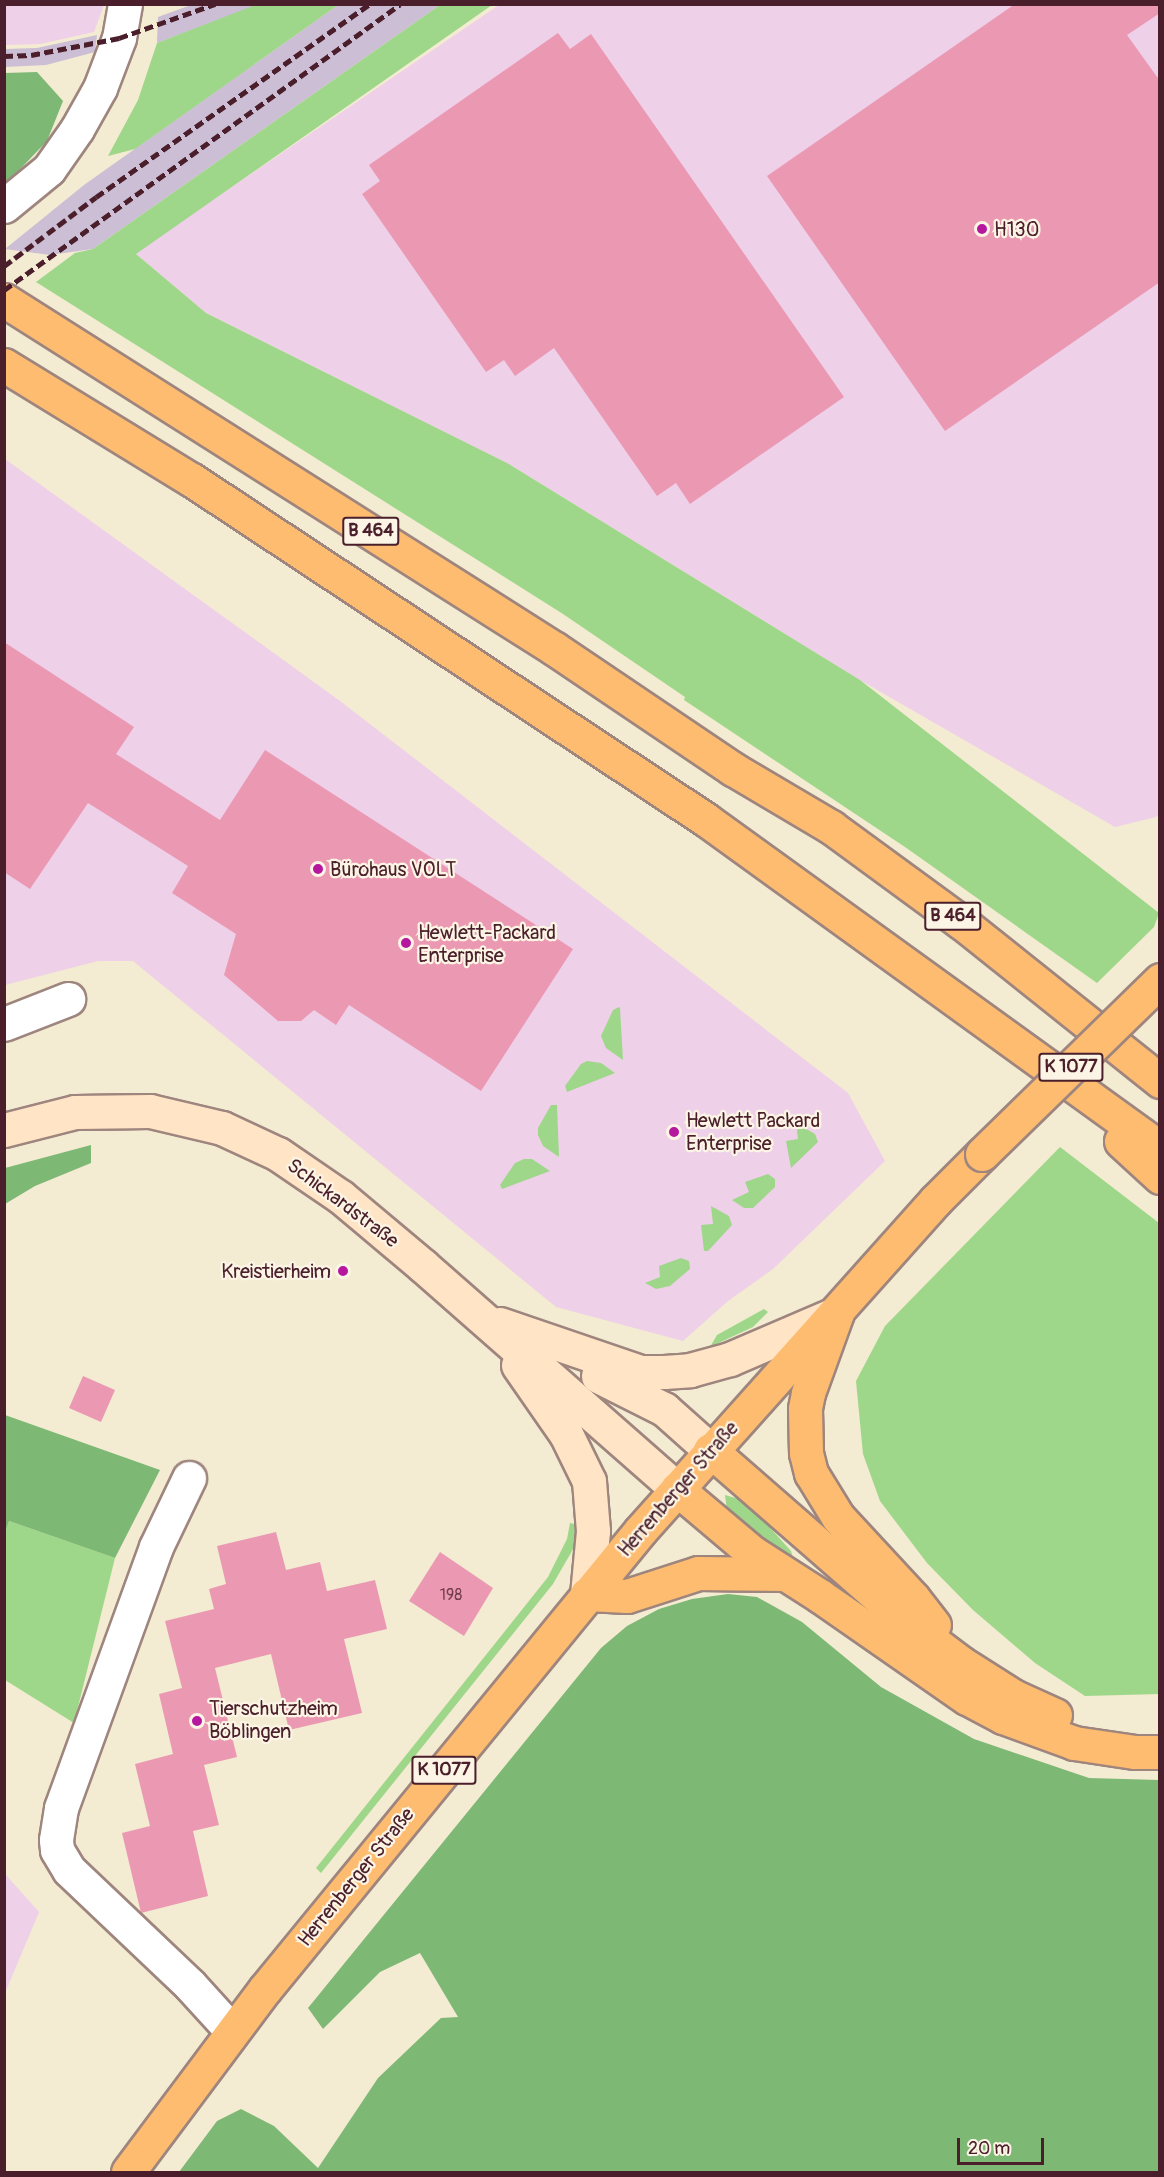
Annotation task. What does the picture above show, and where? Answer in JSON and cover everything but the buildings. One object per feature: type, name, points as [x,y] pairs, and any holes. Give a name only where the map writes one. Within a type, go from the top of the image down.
[{"type":"main road","name":"B 464","points":[[4,300],[555,649],[733,769],[831,827],[961,922],[1160,1081]]},
{"type":"main road","name":"B 464","points":[[4,365],[192,480],[705,819],[1160,1148]]},
{"type":"main road","name":"Herrenberger Straße","points":[[128,2172],[232,2031],[587,1594],[677,1488],[837,1313],[936,1200],[1160,980]]},
{"type":"main road","name":"B 464","points":[[1023,1050],[1160,1177]]},
{"type":"main road","points":[[837,1313],[808,1394],[804,1432],[811,1473],[838,1517],[913,1598],[961,1663]]},
{"type":"main road","points":[[710,1450],[892,1609],[961,1663],[1033,1707],[1065,1719],[1120,1732],[1160,1734]]},
{"type":"main road","points":[[677,1488],[753,1553],[820,1596],[967,1698],[1003,1717],[1074,1743],[1135,1752],[1160,1752]]},
{"type":"main road","points":[[587,1594],[627,1596],[698,1572],[784,1574]]},
{"type":"street","points":[[4,206],[49,169],[78,129],[100,88],[119,38],[125,4]]},
{"type":"street","points":[[4,1024],[68,999]]},
{"type":"street","name":"Schickardstraße","points":[[4,1130],[75,1112],[150,1111],[222,1128],[278,1154],[340,1197],[487,1319],[677,1488]]},
{"type":"street","points":[[487,1319],[640,1372],[648,1372],[690,1370],[730,1359],[837,1313]]},
{"type":"street","points":[[487,1319],[566,1434],[584,1466],[589,1481],[593,1532],[587,1594]]},
{"type":"street","name":"Schickardstraße","points":[[487,1319],[664,1409],[710,1450]]},
{"type":"street","points":[[189,1478],[165,1525],[153,1555],[61,1808],[56,1840],[57,1850],[69,1870],[190,1985],[232,2031]]},
{"type":"shaded area","points":[[4,5],[104,5],[94,32],[40,44],[5,45]]},
{"type":"shaded area","points":[[191,5],[258,5],[157,43],[158,17]]},
{"type":"shaded area","points":[[338,5],[440,5],[93,249],[50,255],[5,249],[84,185]]},
{"type":"shaded area","points":[[499,5],[1159,5],[1159,814],[1156,817],[1115,827],[860,680],[507,463],[206,313],[135,253]]},
{"type":"shaded area","points":[[97,35],[95,52],[46,65],[5,67],[5,49],[37,48]]},
{"type":"shaded area","points":[[5,459],[340,701],[848,1093],[885,1161],[773,1269],[728,1301],[683,1341],[556,1307],[133,961],[98,961],[5,985]]},
{"type":"shaded area","points":[[5,1874],[39,1912],[5,1993]]},
{"type":"green space","points":[[258,4],[338,5],[135,149],[108,156],[138,100],[157,43]]},
{"type":"green space","points":[[440,5],[492,5],[136,254],[206,313],[507,463],[860,680],[1159,913],[1154,927],[1097,983],[905,847],[684,700],[685,697],[563,614],[36,282],[75,253],[93,249]]},
{"type":"green space","points":[[37,72],[63,101],[47,141],[5,185],[5,73]]},
{"type":"green space","points":[[619,1007],[623,1060],[606,1048],[601,1036],[613,1010]]},
{"type":"green space","points":[[587,1061],[601,1063],[615,1073],[567,1092],[565,1086],[581,1064]]},
{"type":"green space","points":[[551,1105],[557,1105],[559,1157],[543,1146],[538,1135],[538,1128]]},
{"type":"green space","points":[[796,1123],[815,1134],[818,1142],[791,1168],[786,1141],[798,1139]]},
{"type":"green space","points":[[91,1145],[91,1163],[35,1186],[5,1204],[5,1168]]},
{"type":"green space","points":[[1060,1147],[1159,1223],[1159,1694],[1085,1696],[1035,1663],[973,1610],[927,1563],[880,1501],[863,1454],[856,1381],[885,1326]]},
{"type":"green space","points":[[524,1159],[532,1159],[550,1171],[502,1189],[500,1185],[515,1163]]},
{"type":"green space","points":[[768,1174],[775,1179],[775,1187],[753,1208],[744,1208],[732,1200],[749,1192],[745,1182]]},
{"type":"green space","points":[[711,1206],[729,1216],[732,1225],[708,1251],[704,1251],[701,1225],[713,1224]]},
{"type":"green space","points":[[681,1258],[689,1261],[690,1269],[670,1286],[656,1289],[645,1283],[660,1277],[659,1266]]},
{"type":"green space","points":[[764,1309],[768,1312],[753,1327],[710,1347],[717,1335]]},
{"type":"green space","points":[[5,1415],[160,1470],[115,1558],[9,1521],[5,1533]]},
{"type":"green space","points":[[725,1495],[742,1500],[764,1521],[791,1551],[794,1561],[728,1518]]},
{"type":"green space","points":[[9,1521],[115,1558],[74,1723],[5,1680],[4,1536]]},
{"type":"green space","points":[[570,1523],[579,1525],[576,1544],[553,1584],[321,1873],[316,1868],[548,1577],[567,1539]]},
{"type":"green space","points":[[728,1594],[757,1597],[802,1622],[881,1687],[974,1739],[1089,1778],[1159,1780],[1159,2172],[179,2172],[217,2121],[241,2109],[274,2126],[318,2168],[378,2078],[441,2018],[458,2017],[420,1953],[380,1972],[323,2029],[308,2008],[601,1648],[627,1626],[659,1609],[692,1599]]},
{"type":"railway","points":[[4,56],[31,55],[119,38],[215,4]]},
{"type":"railway","points":[[4,266],[96,197],[370,4]]},
{"type":"railway","points":[[4,290],[400,4]]},
{"type":"place","name":"H130","points":[[982,229]]},
{"type":"place","name":"Bürohaus VOLT","points":[[318,869]]},
{"type":"place","name":"Hewlett-Packard Enterprise","points":[[406,943]]},
{"type":"place","name":"Hewlett Packard Enterprise","points":[[674,1132]]},
{"type":"place","name":"Kreistierheim","points":[[343,1271]]},
{"type":"place","name":"Tierschutzheim Böblingen","points":[[197,1721]]}]
